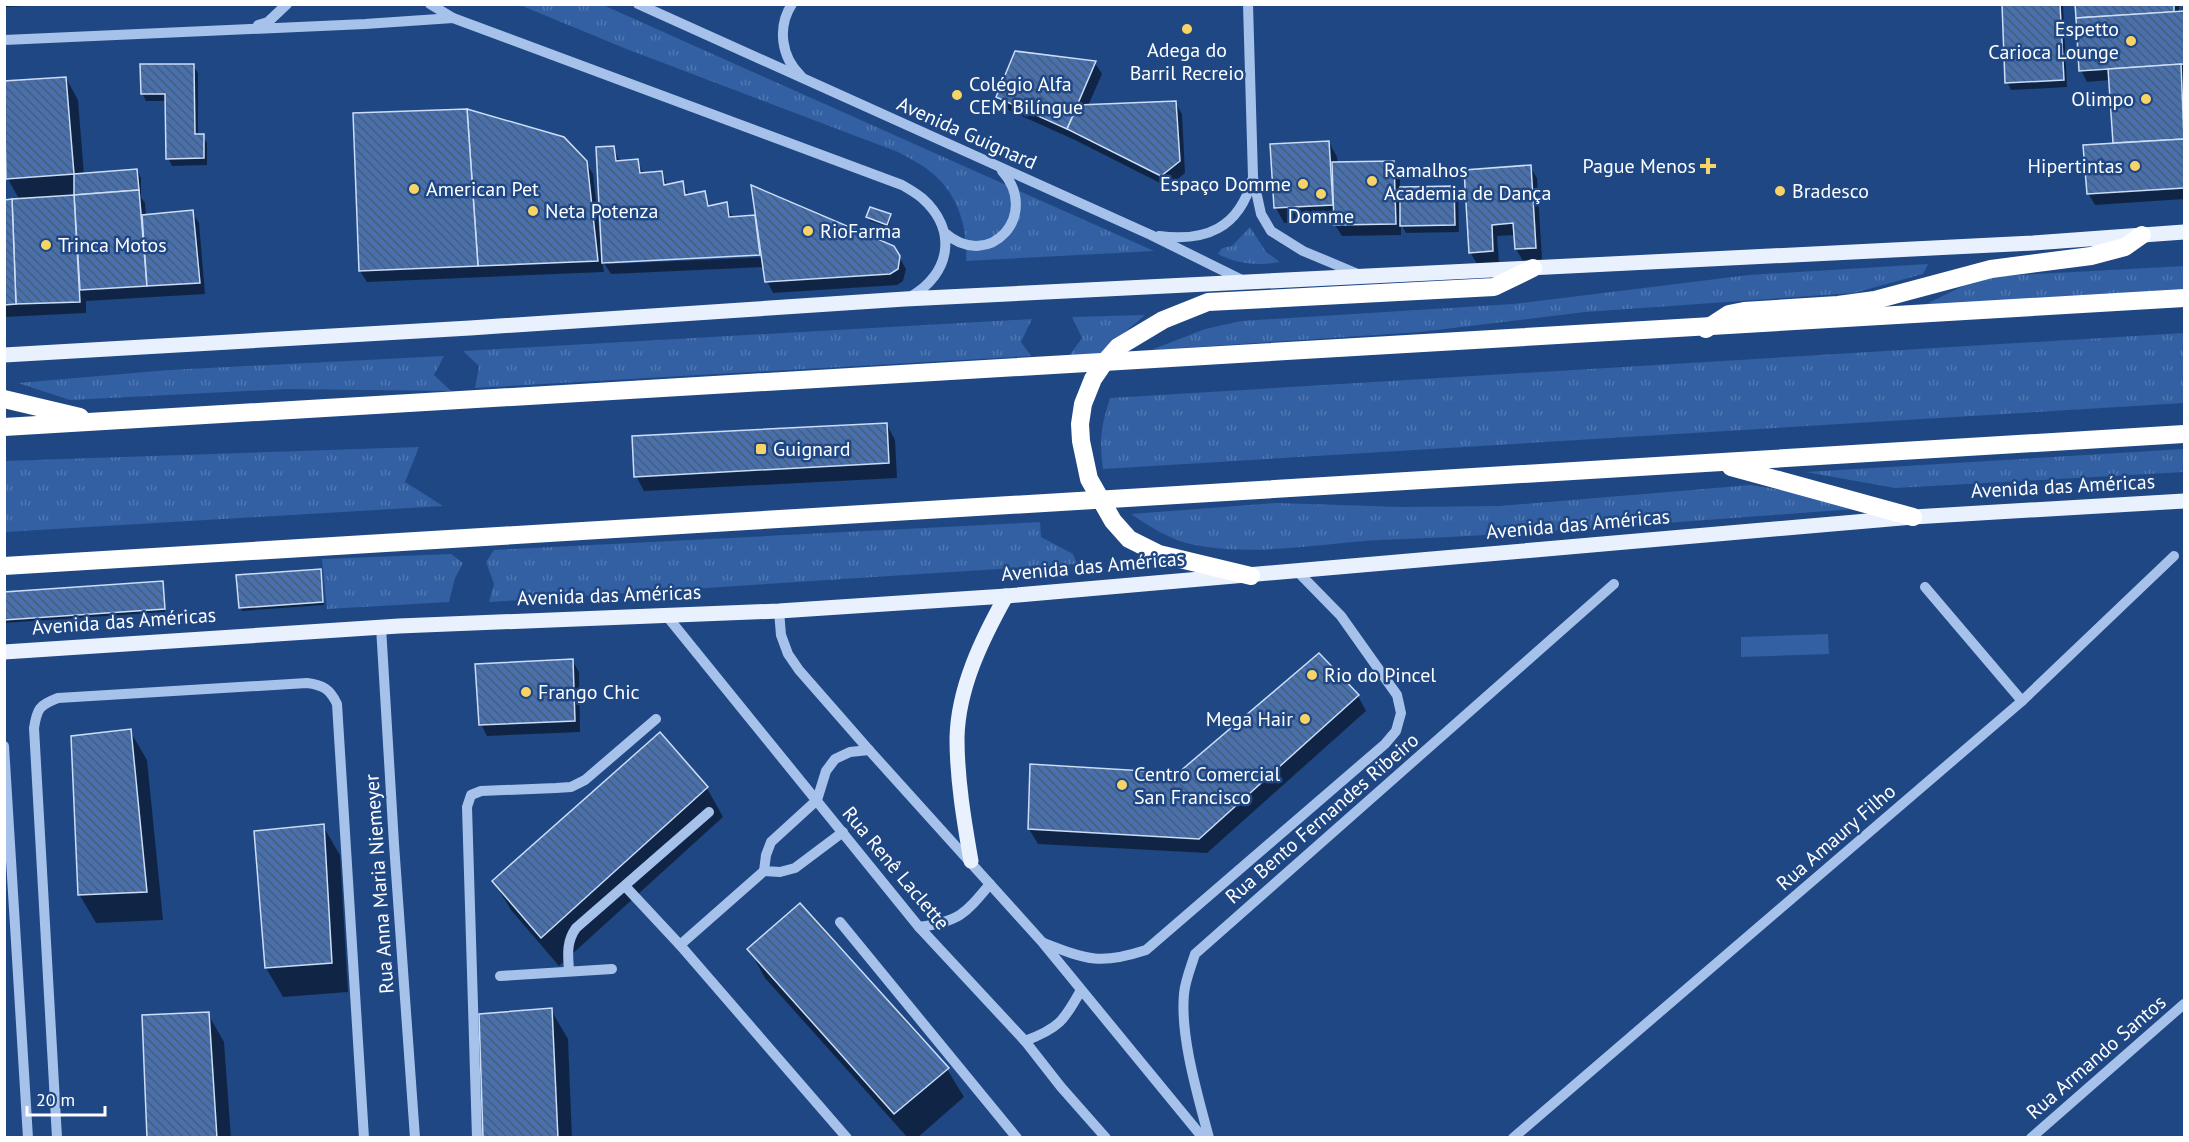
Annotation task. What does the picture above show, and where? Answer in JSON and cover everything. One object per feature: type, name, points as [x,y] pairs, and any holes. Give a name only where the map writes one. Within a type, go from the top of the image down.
[{"type":"highway","points":[[1706,329],[1728,314],[1875,300],[1991,269],[2091,256],[2125,247],[2142,235]]},
{"type":"highway","points":[[1251,576],[1159,554],[1129,539],[1100,501],[1089,479],[1080,424],[1083,404],[1093,379],[1118,346],[1163,320],[1208,302],[1494,287],[1533,268]]},
{"type":"highway","points":[[4,427],[1706,329],[2184,298]]},
{"type":"highway","points":[[4,399],[100,421]]},
{"type":"highway","points":[[4,566],[2184,434]]},
{"type":"highway","points":[[1718,463],[1912,517]]},
{"type":"main road","points":[[4,355],[470,328],[905,299],[1366,278],[2033,243],[2184,232]]},
{"type":"main road","name":"Avenida das Américas","points":[[4,652],[381,627],[779,611],[1006,596],[1912,517],[2184,501]]},
{"type":"main road","points":[[971,861],[962,805],[957,737],[960,709],[985,635],[1006,596]]},
{"type":"street","points":[[246,28],[268,22],[287,4]]},
{"type":"street","points":[[430,4],[453,18],[902,185],[921,197],[934,212],[945,233],[954,240],[969,246],[986,245],[1000,239],[1011,226],[1016,209],[1016,193],[1010,179],[998,166]]},
{"type":"street","name":"Avenida Guignard","points":[[638,4],[1151,235],[1247,282]]},
{"type":"street","points":[[792,4],[784,22],[783,38],[786,54],[793,69],[805,80]]},
{"type":"street","points":[[1248,4],[1253,177],[1261,214],[1271,231],[1303,251],[1366,278]]},
{"type":"street","points":[[4,40],[453,18]]},
{"type":"street","points":[[1151,235],[1177,238],[1199,237],[1219,229],[1236,215],[1248,198],[1253,177]]},
{"type":"street","points":[[905,299],[923,289],[938,274],[944,256],[945,233]]},
{"type":"street","name":"Rua Amaury Filho","points":[[1513,1137],[2022,701],[2174,556]]},
{"type":"street","name":"Rua Bento Fernandes Ribeiro","points":[[1043,943],[1078,956],[1100,960],[1122,958],[1146,950],[1385,744],[1396,731],[1401,713],[1397,695],[1341,616],[1298,572]]},
{"type":"street","name":"Rua Bento Fernandes Ribeiro","points":[[1209,1137],[1194,1080],[1185,1025],[1184,994],[1195,954],[1614,584]]},
{"type":"street","points":[[1925,586],[2022,701]]},
{"type":"street","points":[[779,611],[781,634],[788,654],[868,750],[1043,943],[1123,1037],[1203,1137]]},
{"type":"street","name":"Rua Renê Laclette","points":[[666,615],[919,927],[1025,1041],[1061,1087],[1106,1137]]},
{"type":"street","name":"Rua Anna Maria Niemeyer","points":[[381,627],[393,844],[415,1137]]},
{"type":"street","points":[[57,1137],[34,728],[36,713],[44,703],[58,698],[307,683],[320,685],[332,692],[337,704],[364,1137]]},
{"type":"street","points":[[477,1137],[467,807],[471,795],[481,791],[571,787],[585,780],[656,719]]},
{"type":"street","points":[[4,746],[28,1137]]},
{"type":"street","points":[[680,945],[764,871],[766,855],[771,842],[817,800],[826,771],[835,759],[850,752],[868,750]]},
{"type":"street","points":[[569,972],[568,946],[570,936],[576,928],[709,812]]},
{"type":"street","points":[[764,871],[780,872],[795,868],[843,832]]},
{"type":"street","points":[[919,927],[958,918],[970,908],[990,884]]},
{"type":"street","points":[[625,886],[680,945],[847,1137]]},
{"type":"street","points":[[840,922],[1017,1137]]},
{"type":"street","points":[[500,976],[612,969]]},
{"type":"street","points":[[1025,1041],[1056,1027],[1067,1016],[1081,990]]},
{"type":"street","name":"Rua Armando Santos","points":[[2031,1137],[2184,1004]]},
{"type":"green space","points":[[520,5],[603,5],[1154,251],[966,261],[963,224],[954,201],[940,181],[915,161],[898,152],[624,48]]},
{"type":"green space","points":[[1250,227],[1266,252],[1280,262],[1248,263],[1218,254],[1222,248],[1232,246]]},
{"type":"green space","points":[[1928,264],[1923,274],[1854,293],[1585,312],[1420,332],[1151,350],[1205,329],[1241,321],[1513,304],[1749,275]]},
{"type":"green space","points":[[2184,266],[2184,289],[1924,305],[1982,277]]},
{"type":"green space","points":[[1145,315],[1099,354],[1069,356],[1082,338],[1072,317]]},
{"type":"green space","points":[[1032,319],[1021,342],[1031,356],[475,388],[479,366],[463,351]]},
{"type":"green space","points":[[2184,333],[2184,403],[1103,469],[1102,433],[1110,398]]},
{"type":"green space","points":[[444,356],[434,375],[451,391],[287,389],[70,400],[18,383],[169,370]]},
{"type":"green space","points":[[419,447],[405,482],[443,506],[5,532],[5,461]]},
{"type":"green space","points":[[2184,449],[2184,472],[1895,488],[1806,472]]},
{"type":"green space","points":[[1751,485],[1884,507],[1570,530],[1241,550],[1186,543],[1162,533],[1131,514],[1276,503],[1402,507],[1499,506]]},
{"type":"green space","points":[[1040,522],[1041,537],[1073,554],[1077,564],[489,602],[494,584],[486,562],[494,550]]},
{"type":"green space","points":[[451,554],[463,563],[455,578],[449,602],[327,609],[322,559]]},
{"type":"green space","points":[[1828,634],[1829,654],[1741,657],[1741,637]]},
{"type":"building","points":[[2002,4],[2060,4],[2064,80],[2005,83]]},
{"type":"building","points":[[2075,4],[2174,4],[2174,12],[2076,18]]},
{"type":"building","name":"Espetto Carioca Lounge","points":[[2184,11],[2184,64],[2079,71],[2076,18]]},
{"type":"building","points":[[1015,51],[1096,61],[1067,129],[996,97]]},
{"type":"building","points":[[140,64],[194,64],[195,134],[204,134],[204,158],[166,159],[165,94],[141,94]]},
{"type":"building","name":"Olimpo","points":[[2181,64],[2184,139],[2113,143],[2108,69]]},
{"type":"building","points":[[66,77],[74,174],[6,179],[4,81]]},
{"type":"building","points":[[1176,101],[1180,161],[1161,176],[1067,129],[1078,105]]},
{"type":"building","name":"Neta Potenza","points":[[467,109],[564,137],[587,161],[598,261],[478,266]]},
{"type":"building","name":"American Pet","points":[[467,109],[478,266],[359,271],[353,113]]},
{"type":"building","name":"Hipertintas","points":[[2184,139],[2184,188],[2087,194],[2083,145]]},
{"type":"building","name":"Espaço Domme","points":[[1329,141],[1333,205],[1274,208],[1270,144]]},
{"type":"building","points":[[614,146],[616,161],[638,159],[640,173],[662,171],[664,185],[683,181],[685,195],[705,191],[708,206],[727,202],[729,217],[755,215],[760,255],[602,263],[596,147]]},
{"type":"building","points":[[1394,161],[1396,224],[1334,225],[1332,162]]},
{"type":"building","points":[[1531,165],[1536,248],[1515,249],[1513,223],[1492,225],[1493,251],[1469,253],[1464,170]]},
{"type":"building","points":[[137,169],[139,190],[74,195],[74,174]]},
{"type":"building","name":"RioFarma","points":[[751,185],[894,246],[900,256],[898,269],[890,274],[765,282]]},
{"type":"building","points":[[1454,186],[1455,225],[1400,226],[1400,187]]},
{"type":"building","points":[[139,190],[147,286],[80,290],[74,195]]},
{"type":"building","name":"Trinca Motos","points":[[74,195],[80,302],[16,304],[12,199]]},
{"type":"building","points":[[12,199],[16,304],[4,305],[4,200]]},
{"type":"building","points":[[870,207],[891,214],[887,225],[866,217]]},
{"type":"building","points":[[193,210],[200,283],[147,286],[142,215]]},
{"type":"building","name":"Guignard","points":[[887,423],[889,463],[634,477],[632,436]]},
{"type":"building","points":[[321,569],[323,602],[239,608],[236,575]]},
{"type":"building","points":[[163,581],[165,609],[4,620],[4,592]]},
{"type":"building","points":[[1319,653],[1359,695],[1199,839],[1028,829],[1030,764],[1178,773]]},
{"type":"building","name":"Frango Chic","points":[[573,659],[575,721],[479,725],[475,664]]},
{"type":"building","points":[[131,729],[147,892],[78,895],[71,736]]},
{"type":"building","points":[[660,732],[708,787],[541,938],[492,881]]},
{"type":"building","points":[[324,824],[332,963],[265,968],[254,831]]},
{"type":"building","points":[[800,903],[949,1068],[894,1114],[747,949]]},
{"type":"building","points":[[552,1008],[558,1138],[483,1138],[479,1014]]},
{"type":"building","points":[[209,1012],[217,1138],[147,1138],[142,1015]]},
{"type":"place","name":"Adega do Barril Recreio","points":[[1187,29]]},
{"type":"place","name":"Espetto Carioca Lounge","points":[[2131,41]]},
{"type":"place","name":"Colégio Alfa CEM Bilíngue","points":[[957,95]]},
{"type":"place","name":"Olimpo","points":[[2146,99]]},
{"type":"place","name":"Pague Menos","points":[[1708,166]]},
{"type":"place","name":"Hipertintas","points":[[2135,166]]},
{"type":"place","name":"Ramalhos Academia de Dança","points":[[1372,181]]},
{"type":"place","name":"Espaço Domme","points":[[1303,184]]},
{"type":"place","name":"American Pet","points":[[414,189]]},
{"type":"place","name":"Bradesco","points":[[1780,191]]},
{"type":"place","name":"Domme","points":[[1321,194]]},
{"type":"place","name":"Neta Potenza","points":[[533,211]]},
{"type":"place","name":"RioFarma","points":[[808,231]]},
{"type":"place","name":"Trinca Motos","points":[[46,245]]},
{"type":"place","name":"Guignard","points":[[761,449]]},
{"type":"place","name":"Rio do Pincel","points":[[1312,675]]},
{"type":"place","name":"Frango Chic","points":[[526,692]]},
{"type":"place","name":"Mega Hair","points":[[1305,719]]},
{"type":"place","name":"Centro Comercial San Francisco","points":[[1122,785]]}]
